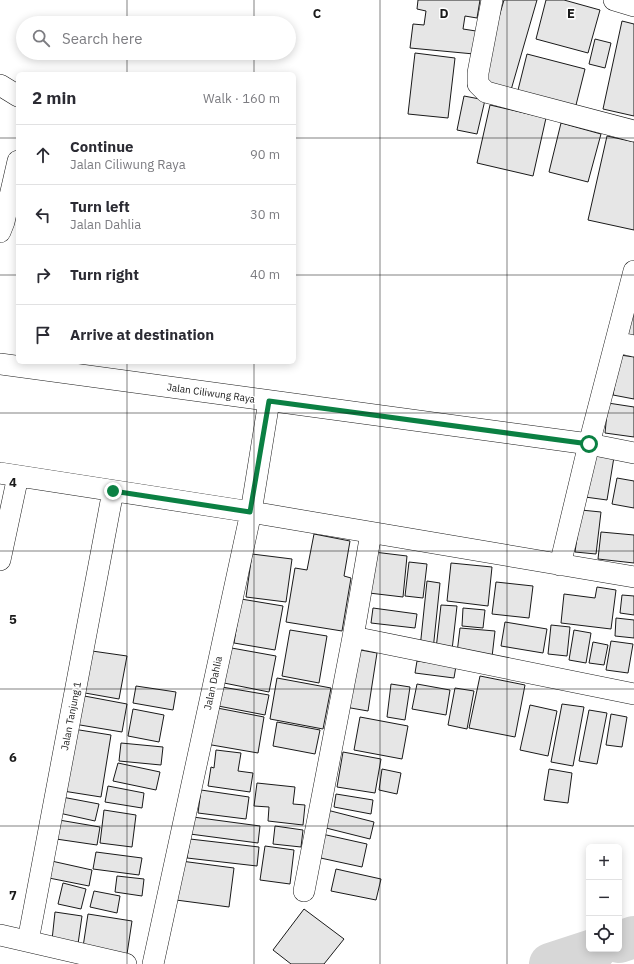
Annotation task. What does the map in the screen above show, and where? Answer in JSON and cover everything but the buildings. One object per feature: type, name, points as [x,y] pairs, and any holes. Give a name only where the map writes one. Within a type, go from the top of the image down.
[{"type":"street","points":[[492,0],[478,73],[478,84],[486,92],[634,131]]},
{"type":"street","points":[[614,0],[634,6]]},
{"type":"street","points":[[0,86],[16,95]]},
{"type":"street","points":[[0,232],[4,222],[16,170]]},
{"type":"street","points":[[560,565],[589,444],[625,344],[634,271]]},
{"type":"street","name":"Jalan Ciliwung Raya","points":[[0,364],[589,444],[634,453]]},
{"type":"street","name":"Jalan Dahlia","points":[[153,964],[250,512],[269,401]]},
{"type":"street","points":[[0,560],[9,474],[250,512],[634,577]]},
{"type":"street","name":"Jalan Tanjung 1","points":[[28,941],[113,491]]},
{"type":"street","points":[[304,891],[353,637],[371,533]]},
{"type":"street","points":[[353,637],[634,694]]},
{"type":"street","points":[[0,935],[126,964]]},
{"type":"waterway","points":[[622,941],[634,937]]},
{"type":"waterway","points":[[550,964],[587,952]]},
{"type":"route","points":[[113,491],[250,512],[269,401],[589,444]]}]
